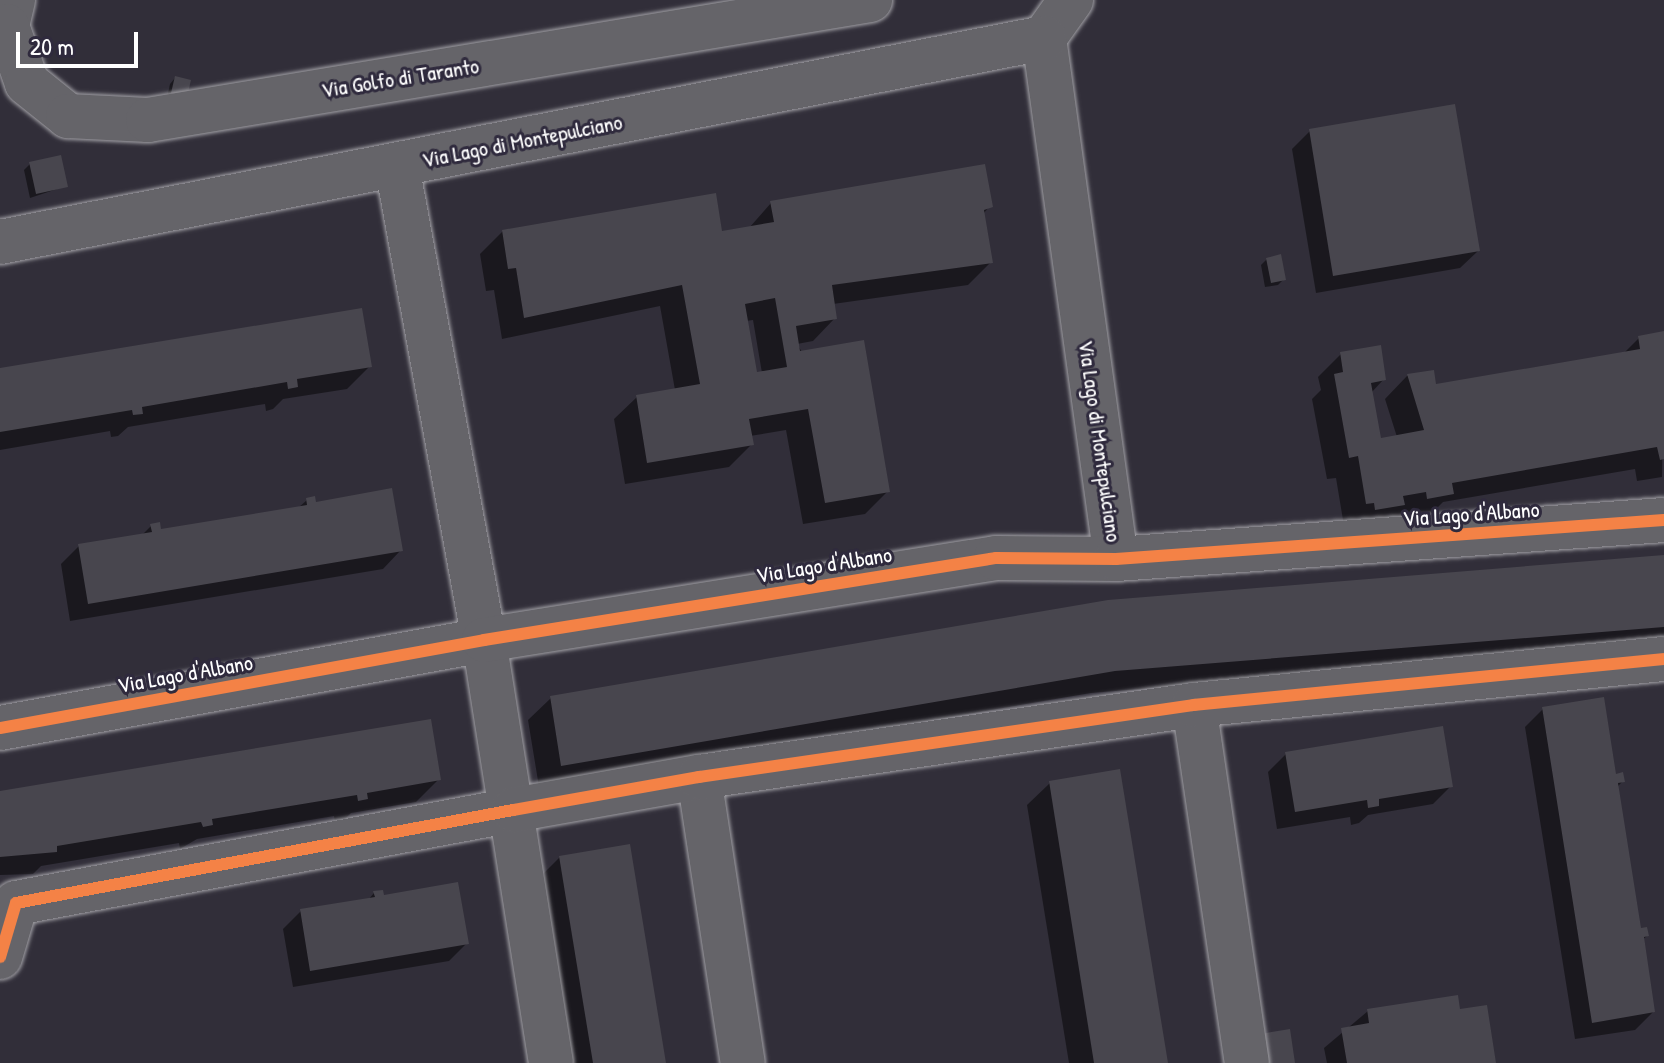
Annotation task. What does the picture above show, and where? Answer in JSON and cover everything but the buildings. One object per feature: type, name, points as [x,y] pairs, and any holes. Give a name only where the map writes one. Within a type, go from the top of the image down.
[{"type":"street","name":"Via Golfo di Taranto","points":[[13,0],[7,26],[27,83],[68,116],[148,120],[870,0]]},
{"type":"street","points":[[1044,38],[1071,0]]},
{"type":"street","name":"Via Lago di Montepulciano","points":[[0,242],[1044,38],[1116,559]]},
{"type":"street","points":[[397,166],[484,640],[551,1063]]},
{"type":"street","name":"Via Lago d'Albano","points":[[0,728],[484,640],[996,558],[1116,559],[1664,520]]},
{"type":"street","points":[[0,957],[16,903],[513,810],[699,777],[1194,705],[1664,659]]},
{"type":"street","points":[[1194,705],[1247,1063]]},
{"type":"street","points":[[699,777],[743,1063]]},
{"type":"cycle path","points":[[0,728],[484,640],[996,558],[1116,559],[1664,520]]},
{"type":"cycle path","points":[[0,957],[16,903],[513,810],[699,777],[1194,705],[1664,659]]}]
